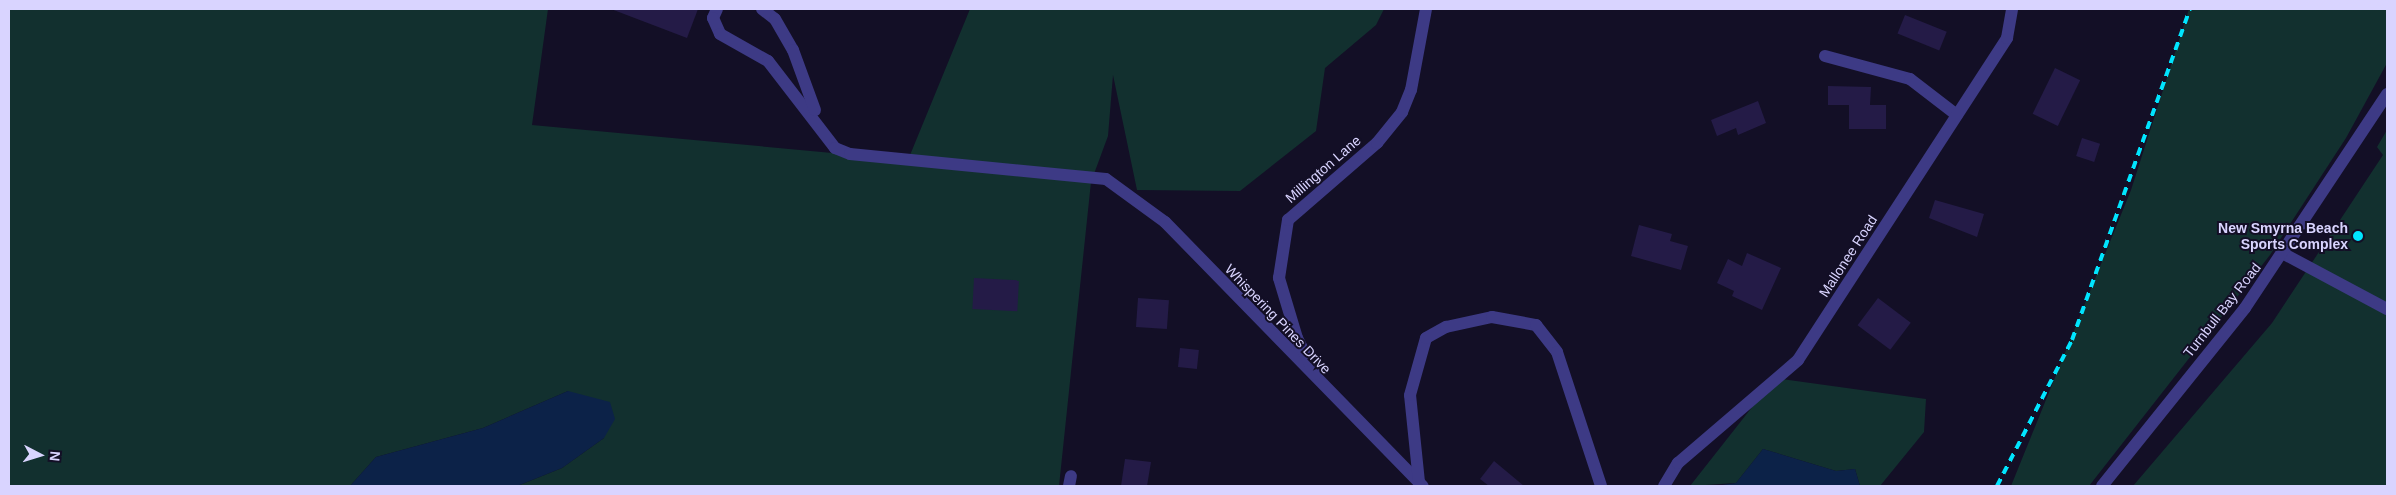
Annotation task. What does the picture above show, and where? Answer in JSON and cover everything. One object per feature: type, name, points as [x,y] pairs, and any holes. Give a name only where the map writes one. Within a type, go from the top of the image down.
[{"type":"street","points":[[717,9],[714,18],[720,34],[768,61],[802,100],[824,133]]},
{"type":"street","points":[[762,9],[775,19],[793,50],[824,133]]},
{"type":"street","name":"Millington Lane","points":[[1320,386],[1297,338],[1280,278],[1288,220],[1377,143],[1402,112],[1411,90],[1426,9]]},
{"type":"street","name":"Mallonee Road","points":[[1664,486],[1678,463],[1798,360],[2007,38],[2012,9]]},
{"type":"street","points":[[1825,56],[1910,79],[1957,115]]},
{"type":"street","name":"Turnbull Bay Road","points":[[2102,486],[2284,254],[2387,94]]},
{"type":"street","name":"Whispering Pines Drive","points":[[824,133],[835,148],[850,154],[1106,179],[1165,222],[1320,386],[1421,484]]},
{"type":"street","points":[[2284,254],[2345,290],[2386,306]]},
{"type":"street","points":[[1421,484],[1410,395],[1426,338],[1446,328],[1492,317],[1536,325],[1557,352],[1600,486]]},
{"type":"green space","points":[[9,9],[548,9],[532,125],[908,160],[970,9],[1384,9],[1376,25],[1325,68],[1316,131],[1240,191],[1137,190],[1113,75],[1108,136],[1091,182],[1059,486],[517,486],[562,468],[604,438],[568,391],[483,428],[376,457],[350,486],[9,486]]},
{"type":"green space","points":[[2189,9],[2387,9],[2387,63],[2346,138],[2270,255],[2089,486],[2011,486],[2131,190]]},
{"type":"green space","name":"New Smyrna Beach Sports Complex","points":[[2387,130],[2387,486],[2133,486],[2272,323],[2383,155],[2377,147]]},
{"type":"green space","points":[[1775,378],[1926,399],[1924,432],[1880,486],[1860,486],[1855,469],[1836,471],[1763,449],[1736,483],[1690,486]]},
{"type":"water","points":[[568,391],[610,402],[615,419],[604,438],[562,468],[517,486],[350,486],[376,457],[483,428]]},
{"type":"water","points":[[1763,449],[1836,471],[1855,469],[1860,486],[1715,486],[1736,483]]},
{"type":"building","points":[[611,9],[698,9],[687,38]]},
{"type":"building","points":[[1905,15],[1947,32],[1939,50],[1898,34]]},
{"type":"building","points":[[2055,68],[2080,80],[2058,126],[2033,114]]},
{"type":"building","points":[[1828,86],[1871,87],[1870,105],[1886,105],[1886,129],[1849,129],[1849,105],[1828,105]]},
{"type":"building","points":[[1758,101],[1766,123],[1738,135],[1736,128],[1717,136],[1711,120]]},
{"type":"building","points":[[2082,138],[2100,144],[2094,162],[2076,156]]},
{"type":"building","points":[[1935,200],[1984,214],[1977,237],[1929,218]]},
{"type":"building","points":[[1639,225],[1672,234],[1670,241],[1688,246],[1681,270],[1631,256]]},
{"type":"building","points":[[1747,253],[1781,268],[1762,310],[1732,296],[1734,291],[1717,283],[1728,259],[1742,266]]},
{"type":"building","points":[[974,278],[1019,280],[1017,311],[972,309]]},
{"type":"building","points":[[1138,298],[1169,300],[1167,329],[1136,327]]},
{"type":"building","points":[[1878,298],[1911,323],[1890,350],[1858,325]]},
{"type":"building","points":[[1180,348],[1199,350],[1197,369],[1178,367]]},
{"type":"building","points":[[1125,459],[1151,462],[1147,486],[1121,486]]},
{"type":"building","points":[[1494,461],[1524,486],[1489,486],[1480,479]]},
{"type":"railway","points":[[1997,486],[2072,340],[2190,9]]},
{"type":"place","name":"New Smyrna Beach Sports Complex","points":[[2358,236]]}]
